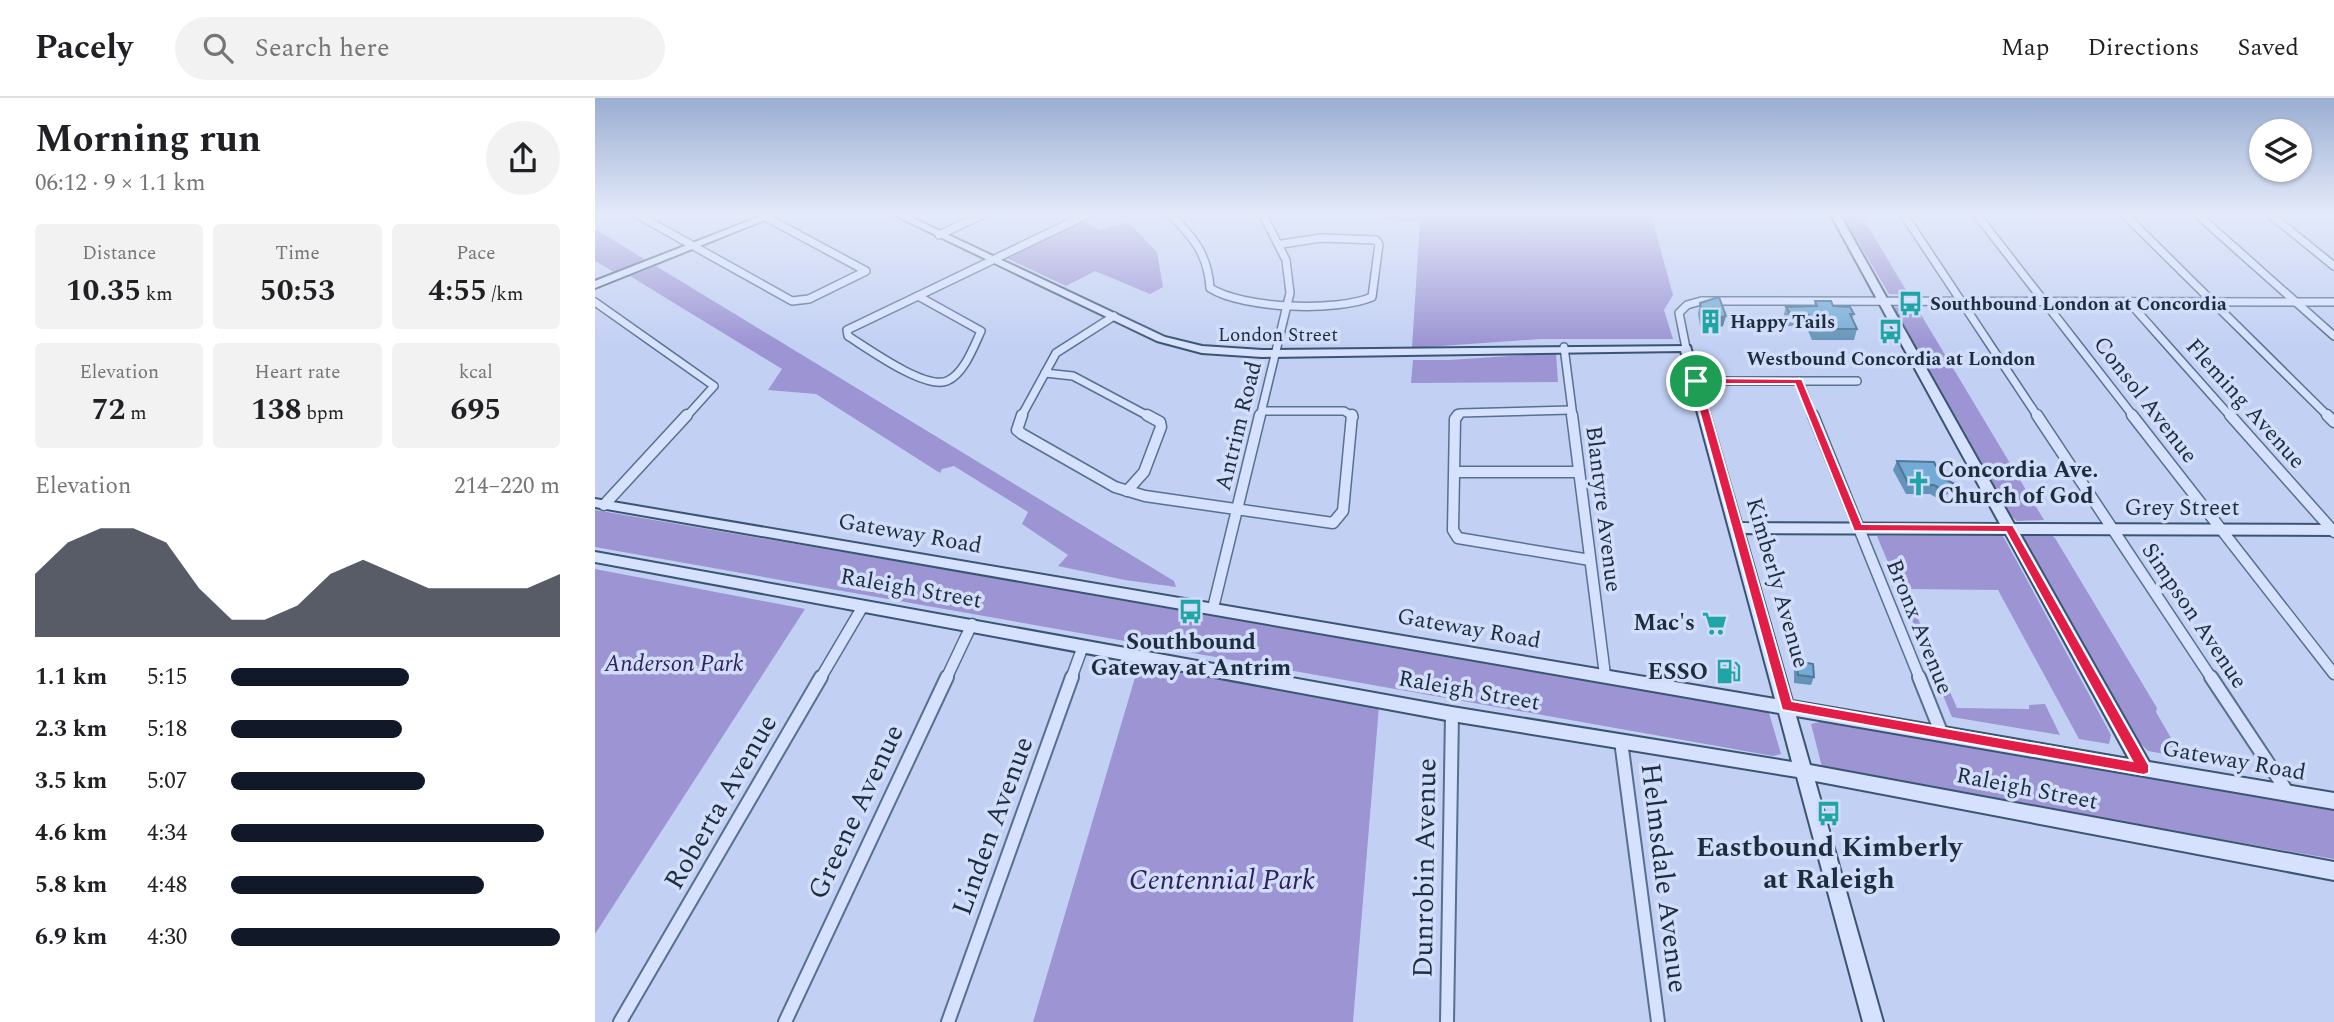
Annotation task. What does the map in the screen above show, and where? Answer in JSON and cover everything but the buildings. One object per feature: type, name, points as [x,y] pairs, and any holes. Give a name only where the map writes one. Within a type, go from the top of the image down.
[{"type":"street","points":[[595,285],[663,258]]},
{"type":"street","points":[[714,258],[792,302],[809,299],[866,271],[843,258]]},
{"type":"street","points":[[1206,258],[1210,290],[1242,302],[1288,303],[1359,303],[1370,299],[1377,258]]},
{"type":"street","name":"Antrim Road","points":[[1213,608],[1288,303],[1290,273],[1286,258]]},
{"type":"street","points":[[1859,258],[2144,769]]},
{"type":"street","name":"Simpson Avenue","points":[[1933,258],[2289,794]]},
{"type":"street","name":"Consol Avenue","points":[[2011,258],[2334,674]]},
{"type":"street","points":[[2168,258],[2334,422]]},
{"type":"street","points":[[2246,258],[2334,336]]},
{"type":"street","points":[[916,295],[981,331],[953,376],[946,382],[929,382],[847,335],[847,330],[854,325],[916,295],[991,259]]},
{"type":"street","name":"London Street","points":[[991,259],[1187,348],[1223,353],[1438,354],[1565,347],[1686,348]]},
{"type":"street","name":"Kimberly Avenue","points":[[1873,1022],[1679,319],[1681,310],[1700,301],[1883,301]]},
{"type":"street","points":[[1883,301],[2334,302]]},
{"type":"street","name":"Fleming Avenue","points":[[2128,301],[2333,531]]},
{"type":"street","points":[[595,302],[714,386],[600,504]]},
{"type":"street","points":[[1114,316],[1056,353],[1017,429],[1031,441],[1126,491],[1333,523],[1343,511],[1354,416],[1344,411],[1262,411]]},
{"type":"street","name":"Blantyre Avenue","points":[[1565,347],[1605,675]]},
{"type":"street","points":[[1045,373],[1073,376],[1160,422],[1161,427],[1144,472],[1126,491]]},
{"type":"street","points":[[1696,381],[1857,381]]},
{"type":"street","name":"Bronx Avenue","points":[[1799,381],[1941,732]]},
{"type":"street","points":[[1571,410],[1460,413],[1455,419],[1453,530],[1458,538],[1470,542],[1590,560]]},
{"type":"street","points":[[1455,472],[1579,472]]},
{"type":"street","name":"Gateway Road","points":[[600,504],[1941,732],[2334,802]]},
{"type":"street","name":"Grey Street","points":[[1736,528],[2333,531]]},
{"type":"street","name":"Raleigh Street","points":[[595,557],[1452,714],[1806,772],[2334,871]]},
{"type":"street","name":"Roberta Avenue","points":[[620,1022],[863,606]]},
{"type":"street","name":"Greene Avenue","points":[[785,1022],[972,624]]},
{"type":"street","name":"Linden Avenue","points":[[949,1022],[1083,646]]},
{"type":"street","name":"Dunrobin Avenue","points":[[1447,1022],[1452,714]]},
{"type":"street","name":"Helmsdale Avenue","points":[[1621,741],[1658,1022]]},
{"type":"green space","points":[[595,258],[646,260],[614,272],[595,261]]},
{"type":"green space","points":[[1006,258],[1158,258],[1163,287],[1150,294],[1095,271],[1066,286]]},
{"type":"green space","points":[[1418,258],[1663,258],[1673,295],[1664,310],[1673,339],[1540,339],[1412,348]]},
{"type":"green space","points":[[1868,258],[1887,258],[1909,295],[1889,294]]},
{"type":"green space","points":[[656,266],[1174,581],[1176,587],[1058,566],[1068,555],[1022,524],[1028,512],[954,466],[942,469],[940,473],[816,394],[768,390],[782,369],[630,276]]},
{"type":"green space","points":[[1892,307],[1917,308],[2044,520],[2017,521],[2010,515]]},
{"type":"green space","points":[[1556,353],[1558,382],[1411,383],[1413,360]]},
{"type":"green space","points":[[595,510],[1743,705],[1769,713],[1781,754],[1773,756],[595,547]]},
{"type":"green space","points":[[2025,532],[2048,532],[2055,538],[2157,708],[2156,712],[2182,757],[2148,751],[2134,737],[2022,538]]},
{"type":"green space","points":[[1877,536],[2003,536],[2111,735],[2109,744],[2079,739],[1998,590],[1905,589],[1957,708],[2029,709],[2029,705],[2045,704],[2060,735],[1952,717]]},
{"type":"green space","name":"Anderson Park","points":[[595,569],[805,609],[595,934]]},
{"type":"green space","name":"Centennial Park","points":[[1139,664],[1379,706],[1353,1022],[1033,1022]]},
{"type":"green space","points":[[1824,721],[2334,807],[2334,859],[1833,772],[1822,767],[1811,724]]},
{"type":"place","name":"Southbound London at Concordia","points":[[1910,304]]},
{"type":"place","name":"Happy Tails","points":[[1710,322]]},
{"type":"place","name":"Westbound Concordia at London","points":[[1891,331]]},
{"type":"place","name":"Concordia Ave. Church of God","points":[[1918,483]]},
{"type":"place","name":"Southbound Gateway at Antrim","points":[[1191,612]]},
{"type":"place","name":"Mac's","points":[[1715,623]]},
{"type":"place","name":"ESSO","points":[[1728,672]]},
{"type":"place","name":"Eastbound Kimberly at Raleigh","points":[[1829,813]]},
{"type":"route","points":[[1696,381],[1799,381],[1858,528],[2010,528],[2144,769],[1787,706],[1696,381]]}]
